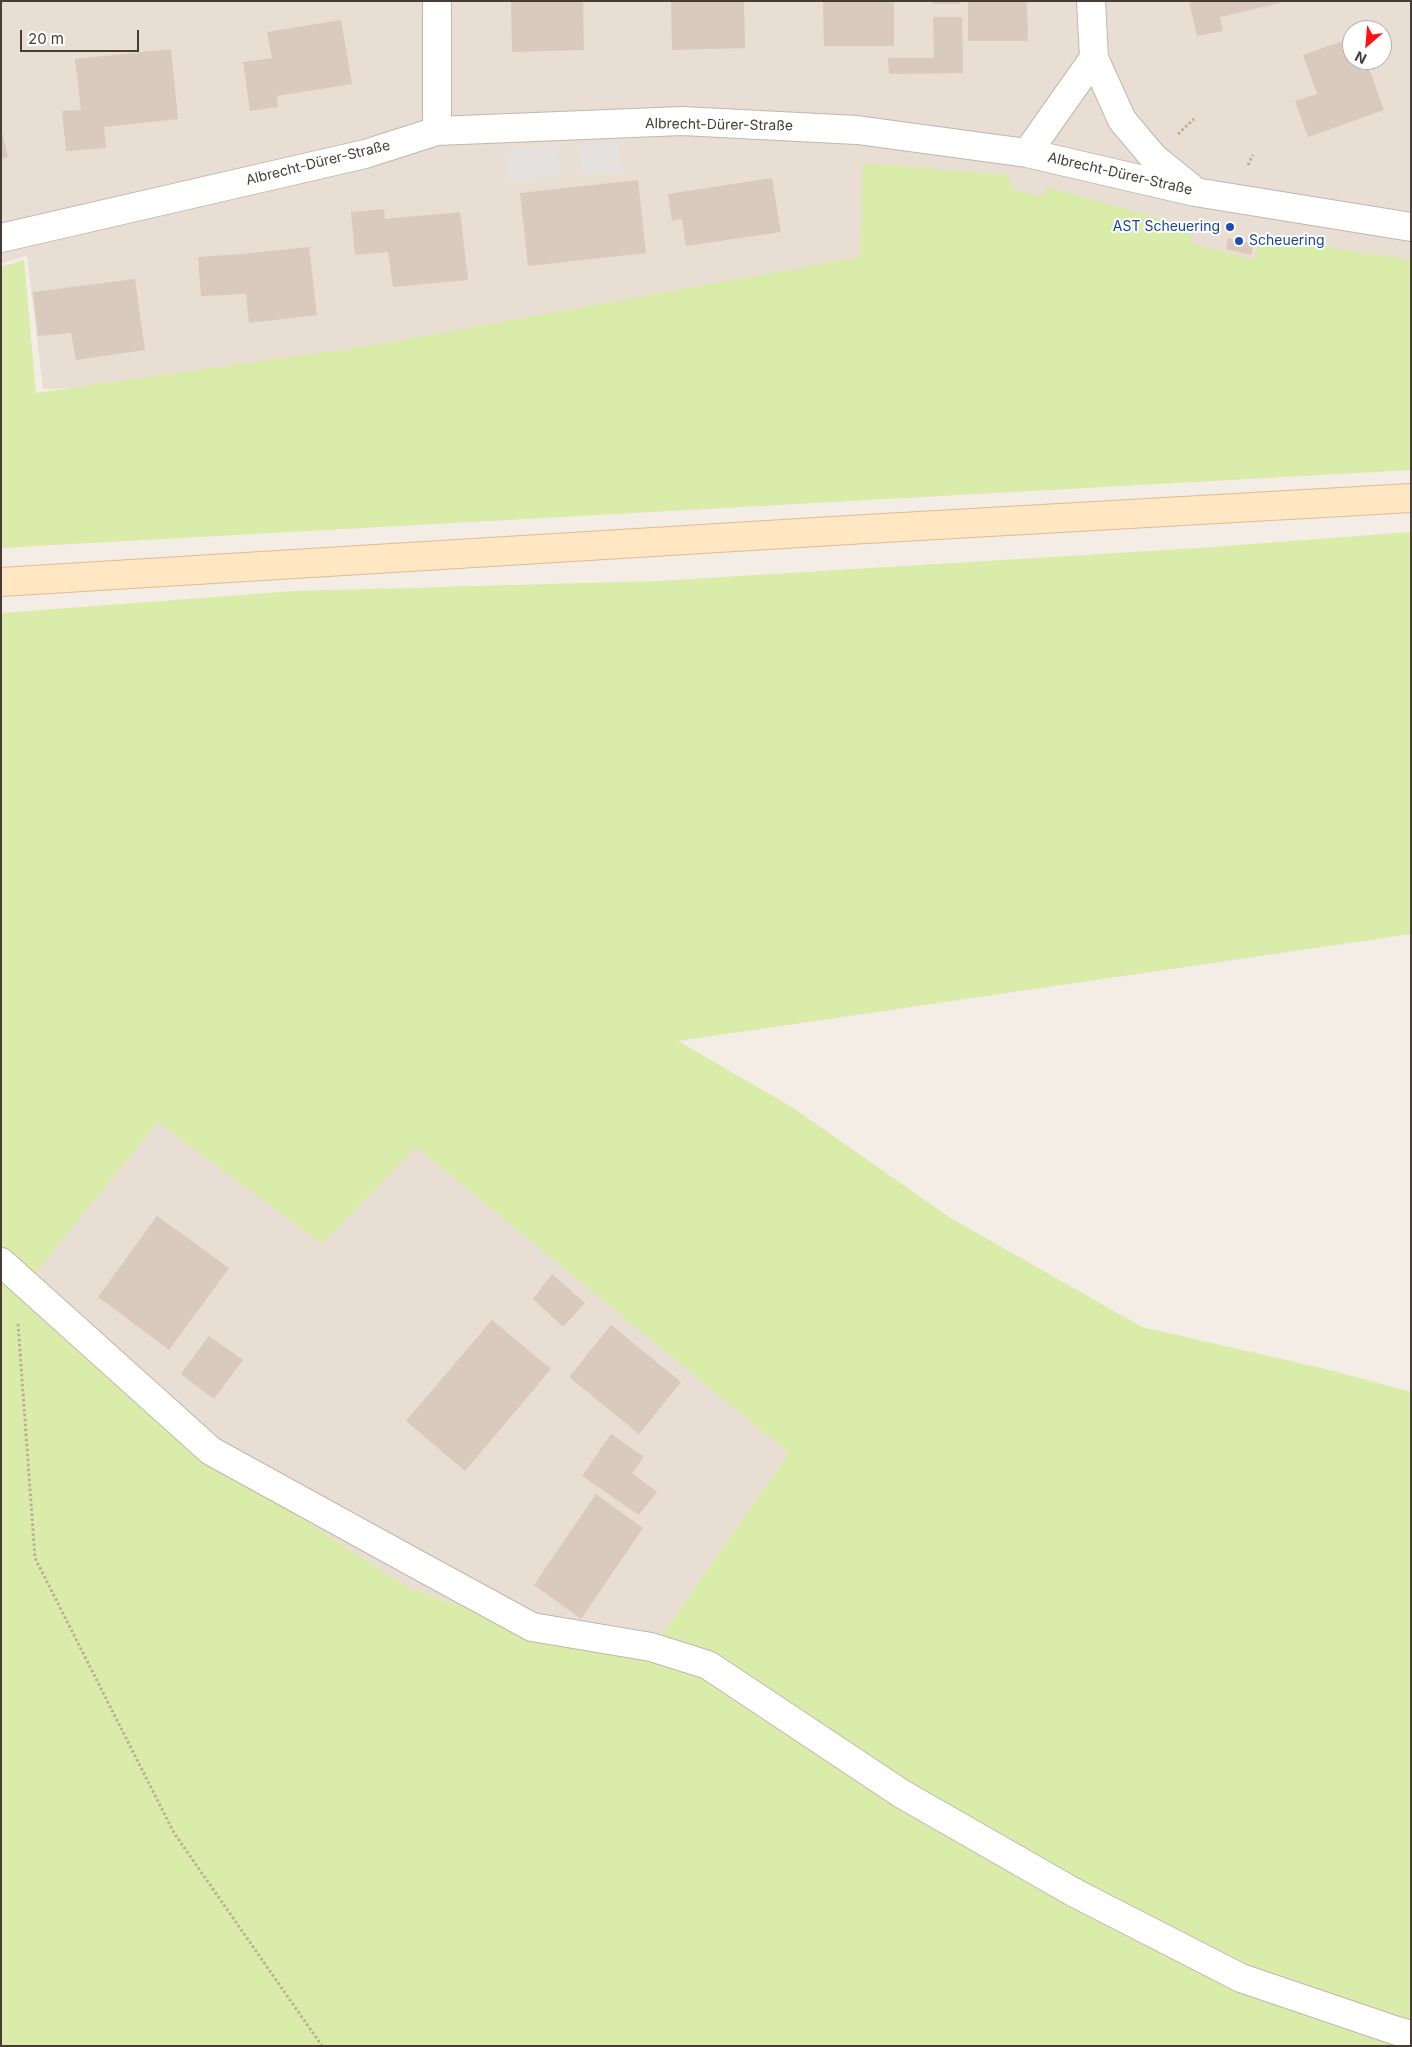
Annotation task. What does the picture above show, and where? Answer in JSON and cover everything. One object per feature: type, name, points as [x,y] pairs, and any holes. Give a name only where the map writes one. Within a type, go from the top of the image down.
[{"type":"main road","points":[[1,582],[859,529],[1411,498]]},
{"type":"street","points":[[436,1],[436,131]]},
{"type":"street","points":[[1091,1],[1094,58],[1122,120],[1154,158],[1195,192]]},
{"type":"street","points":[[1027,153],[1094,58]]},
{"type":"street","name":"Albrecht-Dürer-Straße","points":[[1,238],[365,154],[436,131],[682,121],[858,130],[1027,153],[1195,192],[1411,227]]},
{"type":"street","points":[[8,1268],[211,1451],[532,1627],[651,1647],[708,1665],[902,1794],[1075,1893],[1241,1978],[1394,2030],[1411,2034]]},
{"type":"path","points":[[8,1268],[35,1558],[174,1833],[322,2046]]},
{"type":"shaded area","points":[[1,1],[1411,1],[1411,360],[43,389],[27,256],[1,263]]},
{"type":"shaded area","points":[[618,142],[621,171],[581,174],[580,146]]},
{"type":"shaded area","points":[[558,146],[561,175],[507,180],[504,151]]},
{"type":"shaded area","points":[[158,1122],[322,1244],[416,1147],[789,1453],[648,1655],[557,1640],[409,1588],[208,1458],[20,1291]]},
{"type":"green space","points":[[863,163],[1007,175],[1015,191],[1042,196],[1047,187],[1190,227],[1191,243],[1255,260],[1260,237],[1411,260],[1411,470],[1,548],[1,267],[24,260],[36,393],[369,346],[860,257]]},
{"type":"green space","points":[[1411,532],[1411,934],[678,1041],[792,1107],[949,1217],[1142,1327],[1330,1370],[1411,1392],[1411,2046],[1,2046],[1,613],[295,591],[658,581],[1199,548]],"holes":[[[158,1122],[322,1244],[416,1147],[789,1453],[648,1655],[557,1640],[409,1588],[208,1458],[21,1291]]]},
{"type":"building","points":[[511,1],[583,1],[584,50],[512,52]]},
{"type":"building","points":[[671,1],[744,1],[745,48],[672,50]]},
{"type":"building","points":[[823,1],[894,1],[894,46],[824,46]]},
{"type":"building","points":[[932,1],[960,1],[960,4],[932,4]]},
{"type":"building","points":[[968,1],[1027,1],[1028,41],[968,41]]},
{"type":"building","points":[[1189,1],[1281,1],[1281,3],[1220,17],[1223,31],[1197,36]]},
{"type":"building","points":[[933,17],[962,17],[963,73],[889,74],[888,58],[934,58]]},
{"type":"building","points":[[341,20],[352,84],[277,96],[278,107],[250,111],[243,62],[272,58],[267,32]]},
{"type":"building","points":[[1342,41],[1342,70],[1370,70],[1384,110],[1308,137],[1295,101],[1317,94],[1303,55]]},
{"type":"building","points":[[171,49],[178,119],[104,127],[106,148],[66,151],[62,111],[81,110],[75,59]]},
{"type":"building","points":[[1,127],[8,157],[1,159]]},
{"type":"building","points":[[772,178],[781,232],[686,246],[682,219],[672,221],[668,194]]},
{"type":"building","points":[[638,180],[646,253],[528,266],[520,193]]},
{"type":"building","points":[[384,209],[385,219],[460,212],[468,280],[393,287],[388,252],[355,255],[351,212]]},
{"type":"building","points":[[1228,238],[1253,244],[1251,255],[1226,249]]},
{"type":"building","points":[[309,247],[317,315],[249,323],[246,294],[201,296],[198,257]]},
{"type":"building","points":[[135,279],[145,350],[76,360],[71,333],[38,336],[33,292]]},
{"type":"building","points":[[157,1216],[229,1268],[169,1350],[98,1297]]},
{"type":"building","points":[[552,1274],[585,1303],[563,1327],[533,1299]]},
{"type":"building","points":[[492,1320],[551,1369],[465,1471],[406,1421]]},
{"type":"building","points":[[611,1325],[681,1382],[639,1434],[569,1377]]},
{"type":"building","points":[[209,1336],[243,1360],[214,1399],[181,1374]]},
{"type":"building","points":[[611,1434],[644,1457],[632,1473],[657,1492],[639,1515],[582,1476]]},
{"type":"building","points":[[596,1494],[643,1528],[581,1619],[534,1585]]},
{"type":"place","name":"AST Scheuering","points":[[1230,227]]},
{"type":"place","name":"Scheuering","points":[[1239,241]]}]
